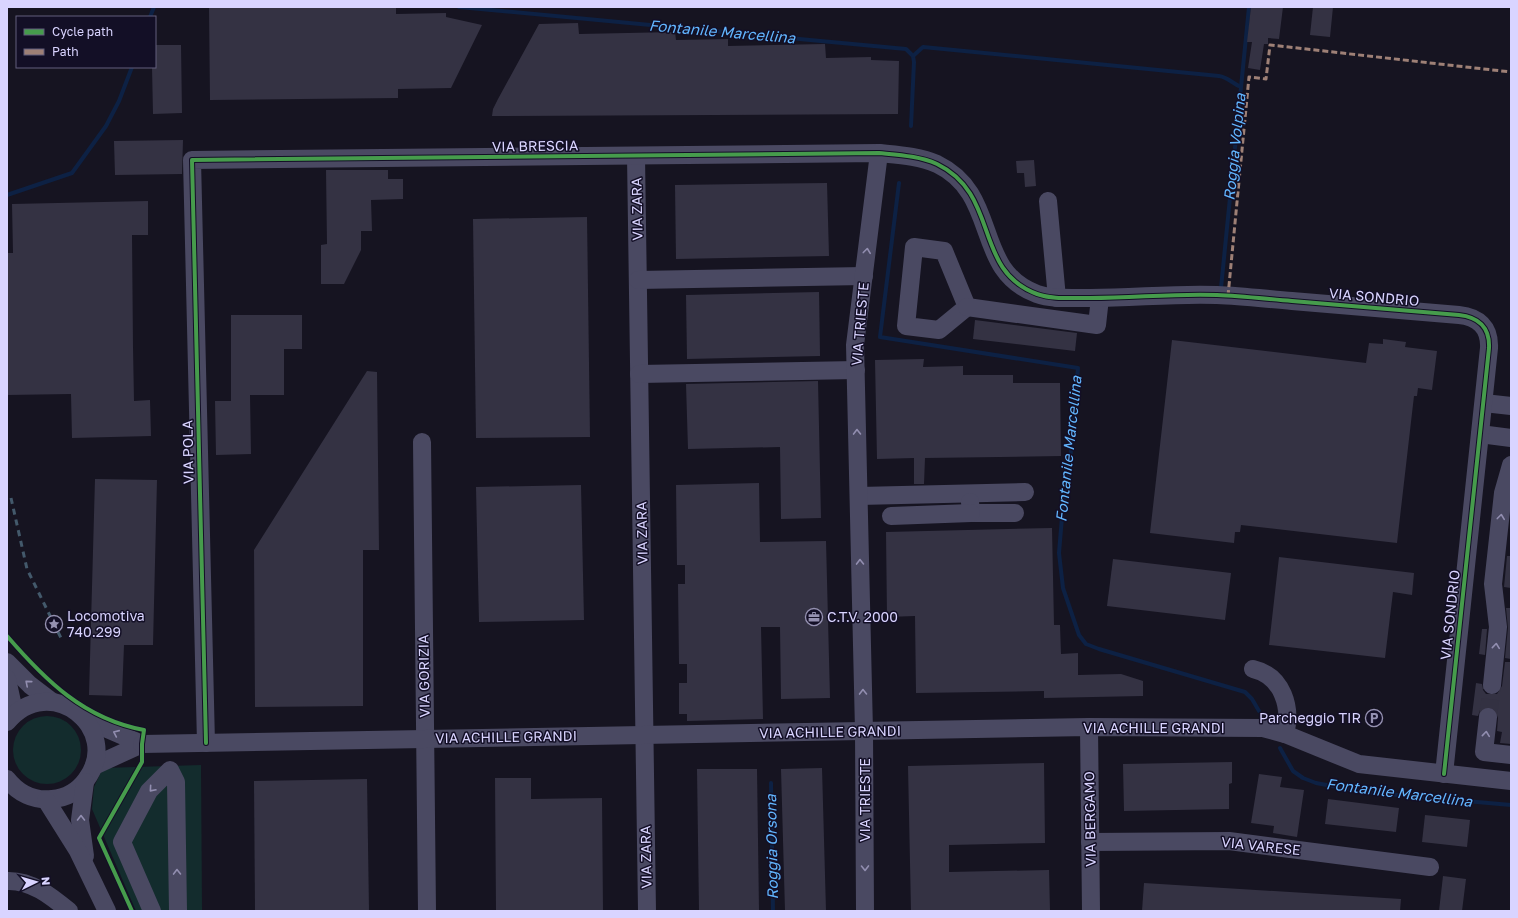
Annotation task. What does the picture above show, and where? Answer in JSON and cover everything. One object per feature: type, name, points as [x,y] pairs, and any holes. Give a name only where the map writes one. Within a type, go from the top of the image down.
[{"type":"street","name":"VIA BRESCIA","points":[[192,160],[879,153]]},
{"type":"street","name":"VIA TRIESTE","points":[[866,911],[864,731],[855,345],[879,153]]},
{"type":"street","name":"VIA SONDRIO","points":[[879,153],[926,160],[942,167],[956,177],[968,190],[978,205],[995,255],[1004,270],[1017,283],[1040,295],[1057,298],[1216,295],[1465,315],[1483,325],[1489,336],[1484,403],[1444,774]]},
{"type":"street","name":"VIA ZARA","points":[[636,156],[647,911]]},
{"type":"street","name":"VIA POLA","points":[[192,160],[206,743]]},
{"type":"street","points":[[1048,201],[1057,298]]},
{"type":"street","points":[[967,308],[944,250],[914,247],[906,326],[939,330],[967,308],[1096,325],[1100,298]]},
{"type":"street","points":[[638,280],[864,276]]},
{"type":"street","points":[[639,374],[856,370]]},
{"type":"street","points":[[1484,403],[1511,406]]},
{"type":"street","points":[[1480,434],[1511,438]]},
{"type":"street","name":"VIA GORIZIA","points":[[422,442],[427,911]]},
{"type":"street","points":[[1492,685],[1498,627],[1492,584],[1503,493],[1511,465]]},
{"type":"street","points":[[859,496],[1025,492]]},
{"type":"street","points":[[970,493],[971,513]]},
{"type":"street","points":[[891,516],[1014,513]]},
{"type":"street","points":[[7,662],[30,686],[51,701],[69,707],[84,719],[142,744]]},
{"type":"street","points":[[1253,668],[1272,679],[1284,696],[1288,716],[1285,734]]},
{"type":"street","points":[[7,679],[12,702],[9,719]]},
{"type":"street","points":[[9,719],[27,705],[51,701]]},
{"type":"street","points":[[1488,717],[1484,752],[1511,755]]},
{"type":"street","points":[[10,785],[29,797],[46,800],[68,795],[84,782],[94,766],[95,741],[84,719]]},
{"type":"street","name":"VIA ACHILLE GRANDI","points":[[142,744],[1089,727],[1263,728],[1285,734],[1359,764],[1511,781]]},
{"type":"street","name":"VIA BERGAMO","points":[[1089,727],[1091,911]]},
{"type":"street","points":[[94,766],[142,744]]},
{"type":"street","points":[[169,744],[170,770],[176,782],[178,911]]},
{"type":"street","points":[[152,911],[122,842],[149,791],[170,770]]},
{"type":"street","points":[[84,782],[80,820],[88,870]]},
{"type":"street","points":[[46,800],[88,870],[107,911]]},
{"type":"street","name":"VIA VARESE","points":[[1090,842],[1229,841],[1430,867]]},
{"type":"street","points":[[7,881],[25,883],[41,890],[69,911]]},
{"type":"green space","points":[[40,716],[54,716],[66,721],[76,731],[81,743],[81,757],[76,769],[66,779],[54,784],[40,784],[28,779],[18,769],[13,757],[13,743],[18,731],[28,721]]},
{"type":"green space","points":[[201,765],[202,911],[136,911],[92,809],[94,787],[103,768]]},
{"type":"building","points":[[209,7],[396,7],[396,14],[446,13],[446,17],[482,25],[451,88],[398,89],[398,98],[210,100]]},
{"type":"building","points":[[1251,7],[1283,7],[1279,39],[1268,38],[1268,44],[1264,44],[1260,70],[1248,68],[1252,42],[1247,42]]},
{"type":"building","points":[[1313,7],[1333,7],[1330,37],[1310,35]]},
{"type":"building","points":[[578,23],[579,34],[675,32],[676,40],[728,39],[728,46],[825,44],[826,58],[871,57],[871,60],[899,61],[898,114],[492,116],[493,109],[498,99],[539,24]]},
{"type":"building","points":[[156,45],[181,45],[182,113],[153,114],[152,68],[156,68]]},
{"type":"building","points":[[183,140],[182,174],[115,175],[114,141]]},
{"type":"building","points":[[1034,160],[1036,186],[1025,187],[1024,173],[1017,173],[1016,161]]},
{"type":"building","points":[[326,170],[388,170],[388,179],[403,179],[403,199],[371,200],[372,231],[361,231],[361,250],[344,284],[321,284],[321,245],[327,244]]},
{"type":"building","points":[[827,183],[829,256],[676,259],[675,185]]},
{"type":"building","points":[[148,201],[148,235],[132,235],[133,347],[134,401],[150,400],[151,436],[72,438],[71,394],[7,395],[7,253],[13,253],[12,204]]},
{"type":"building","points":[[587,217],[590,437],[476,438],[473,219]]},
{"type":"building","points":[[819,292],[820,356],[687,359],[686,295]]},
{"type":"building","points":[[231,315],[302,315],[302,349],[284,349],[284,395],[250,395],[251,454],[216,455],[215,401],[231,401]]},
{"type":"building","points":[[975,320],[1077,333],[1075,351],[973,339]]},
{"type":"building","points":[[1383,339],[1406,342],[1405,347],[1437,351],[1432,390],[1418,388],[1417,396],[1414,396],[1397,543],[1241,525],[1240,532],[1235,532],[1234,543],[1150,533],[1172,340],[1366,363],[1369,343],[1383,344]]},
{"type":"building","points":[[924,359],[923,367],[963,366],[963,375],[1013,375],[1013,383],[1060,383],[1061,456],[925,458],[924,484],[914,484],[914,458],[877,459],[875,360]]},
{"type":"building","points":[[367,371],[377,372],[379,550],[363,550],[363,706],[255,707],[254,550]]},
{"type":"building","points":[[818,381],[821,518],[781,519],[780,447],[688,449],[686,384]]},
{"type":"building","points":[[95,479],[157,480],[153,645],[124,645],[122,696],[89,695]]},
{"type":"building","points":[[759,483],[760,542],[826,541],[830,698],[781,699],[780,627],[761,627],[763,719],[687,721],[687,714],[679,714],[679,683],[687,683],[687,664],[679,664],[678,584],[685,584],[685,565],[677,565],[676,485]]},
{"type":"building","points":[[581,485],[584,620],[479,622],[476,487]]},
{"type":"building","points":[[1052,528],[1054,625],[1060,625],[1061,654],[1078,653],[1078,675],[1121,674],[1143,681],[1143,696],[1044,698],[1044,691],[916,693],[915,616],[887,617],[886,532]]},
{"type":"building","points":[[1507,556],[1511,556],[1511,588],[1504,587]]},
{"type":"building","points":[[1279,557],[1414,573],[1412,595],[1393,592],[1385,658],[1269,645]]},
{"type":"building","points":[[1113,559],[1231,573],[1225,620],[1107,606]]},
{"type":"building","points":[[1506,608],[1511,608],[1511,659],[1505,658],[1508,628]]},
{"type":"building","points":[[1482,629],[1487,629],[1485,655],[1479,654]]},
{"type":"building","points":[[1505,662],[1511,662],[1511,744],[1500,743],[1502,732],[1497,731],[1498,718],[1495,709],[1484,707],[1480,710],[1478,716],[1472,715],[1476,683],[1482,684],[1483,690],[1486,694],[1497,694],[1502,686]]},
{"type":"building","points":[[1232,762],[1232,783],[1229,784],[1229,809],[1124,811],[1123,764]]},
{"type":"building","points":[[1044,763],[1045,843],[949,845],[949,872],[1049,870],[1050,911],[911,911],[908,766]]},
{"type":"building","points":[[822,768],[826,911],[785,911],[781,769]]},
{"type":"building","points":[[697,769],[757,769],[759,911],[699,911]]},
{"type":"building","points":[[1259,774],[1282,777],[1280,787],[1304,790],[1297,837],[1273,833],[1274,826],[1251,823]]},
{"type":"building","points":[[495,778],[531,778],[531,799],[602,798],[603,911],[496,911]]},
{"type":"building","points":[[367,779],[369,911],[255,911],[254,781]]},
{"type":"building","points":[[1328,799],[1399,808],[1396,832],[1325,824]]},
{"type":"building","points":[[1425,815],[1470,820],[1467,847],[1422,842]]},
{"type":"building","points":[[1443,876],[1466,879],[1462,911],[1439,911]]},
{"type":"building","points":[[1144,883],[1401,899],[1400,911],[1142,911]]},
{"type":"waterway","points":[[150,16],[154,7]]},
{"type":"waterway","name":"Fontanile Marcellina","points":[[459,7],[906,49],[913,56],[914,62],[911,126]]},
{"type":"waterway","name":"Roggia Volpina","points":[[1221,288],[1249,7]]},
{"type":"waterway","points":[[913,56],[923,47],[1219,76],[1241,87]]},
{"type":"waterway","points":[[7,195],[72,173],[106,126],[119,101],[132,68]]},
{"type":"waterway","name":"Fontanile Marcellina","points":[[899,183],[880,337],[1078,368],[1068,485],[1063,505],[1059,553],[1063,588],[1079,635],[1086,644],[1099,649],[1245,692],[1252,699],[1259,711]]},
{"type":"waterway","name":"Fontanile Marcellina","points":[[1280,748],[1293,771],[1303,778],[1316,783],[1364,792],[1511,805]]},
{"type":"waterway","name":"Roggia Orsona","points":[[771,783],[773,911]]},
{"type":"tunnel","points":[[1488,717],[1492,685]]},
{"type":"railway","points":[[11,498],[27,569],[62,640]]},
{"type":"marked path","points":[[1228,296],[1249,77],[1266,79],[1270,45],[1511,72]]},
{"type":"cycle path","points":[[206,743],[192,160],[879,153],[909,156],[930,161],[957,178],[970,194],[980,212],[994,250],[1003,268],[1017,283],[1042,296],[1059,298],[1099,298],[1226,295],[1459,315],[1472,318],[1482,324],[1487,334],[1489,348],[1444,774]]},
{"type":"cycle path","points":[[7,636],[51,682],[84,707],[122,725],[144,730],[142,762],[99,838],[132,911]]},
{"type":"place","name":"C.T.V. 2000","points":[[814,617]]},
{"type":"place","name":"Locomotiva 740.299","points":[[54,624]]},
{"type":"place","name":"Parcheggio TIR","points":[[1374,718]]}]
